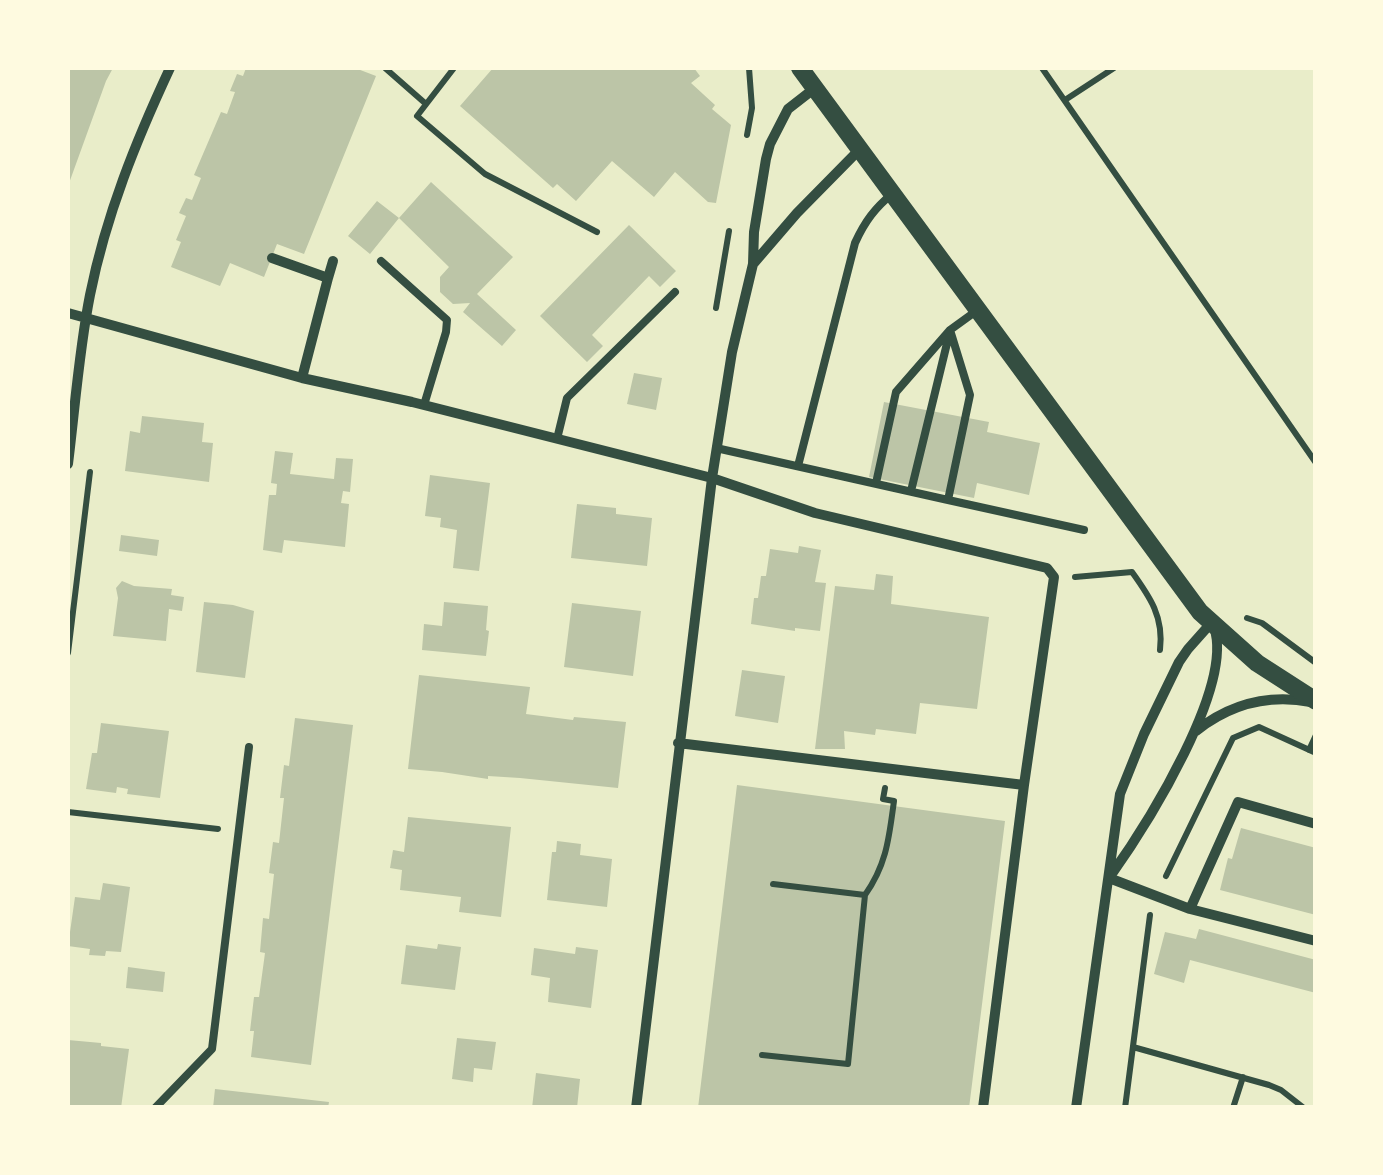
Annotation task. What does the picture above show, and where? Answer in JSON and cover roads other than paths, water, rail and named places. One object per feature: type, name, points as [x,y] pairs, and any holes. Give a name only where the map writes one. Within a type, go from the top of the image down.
[{"type":"street","points":[[68,464],[93,282],[114,204],[170,68]]},
{"type":"street","points":[[800,68],[1180,586],[1212,622],[1276,677],[1316,702]]},
{"type":"street","points":[[636,1108],[678,743],[732,352],[753,264],[754,232],[770,144],[788,108],[816,87]]},
{"type":"street","points":[[753,264],[860,149]]},
{"type":"street","points":[[272,258],[328,278]]},
{"type":"street","points":[[302,378],[333,260]]},
{"type":"street","points":[[68,312],[302,378],[712,478],[815,513],[1046,568],[1054,577],[983,1108]]},
{"type":"street","points":[[1108,878],[1126,854],[1196,732],[1216,661],[1212,622]]},
{"type":"street","points":[[1076,1108],[1117,808],[1131,764],[1180,662],[1212,622]]},
{"type":"street","points":[[1196,732],[1223,713],[1251,702],[1316,702]]},
{"type":"street","points":[[678,743],[1024,785]]},
{"type":"street","points":[[1190,909],[1238,802],[1316,824]]},
{"type":"street","points":[[1108,878],[1190,909],[1316,942]]},
{"type":"lane","points":[[798,466],[855,242],[864,222],[893,193]]},
{"type":"lane","points":[[381,261],[447,320],[424,405]]},
{"type":"lane","points":[[557,439],[566,398],[675,292]]},
{"type":"lane","points":[[876,483],[896,392],[950,330],[978,309]]},
{"type":"lane","points":[[911,492],[950,330]]},
{"type":"lane","points":[[948,500],[970,395],[950,330]]},
{"type":"lane","points":[[716,448],[1084,530]]},
{"type":"lane","points":[[155,1108],[212,1049],[250,747]]}]
